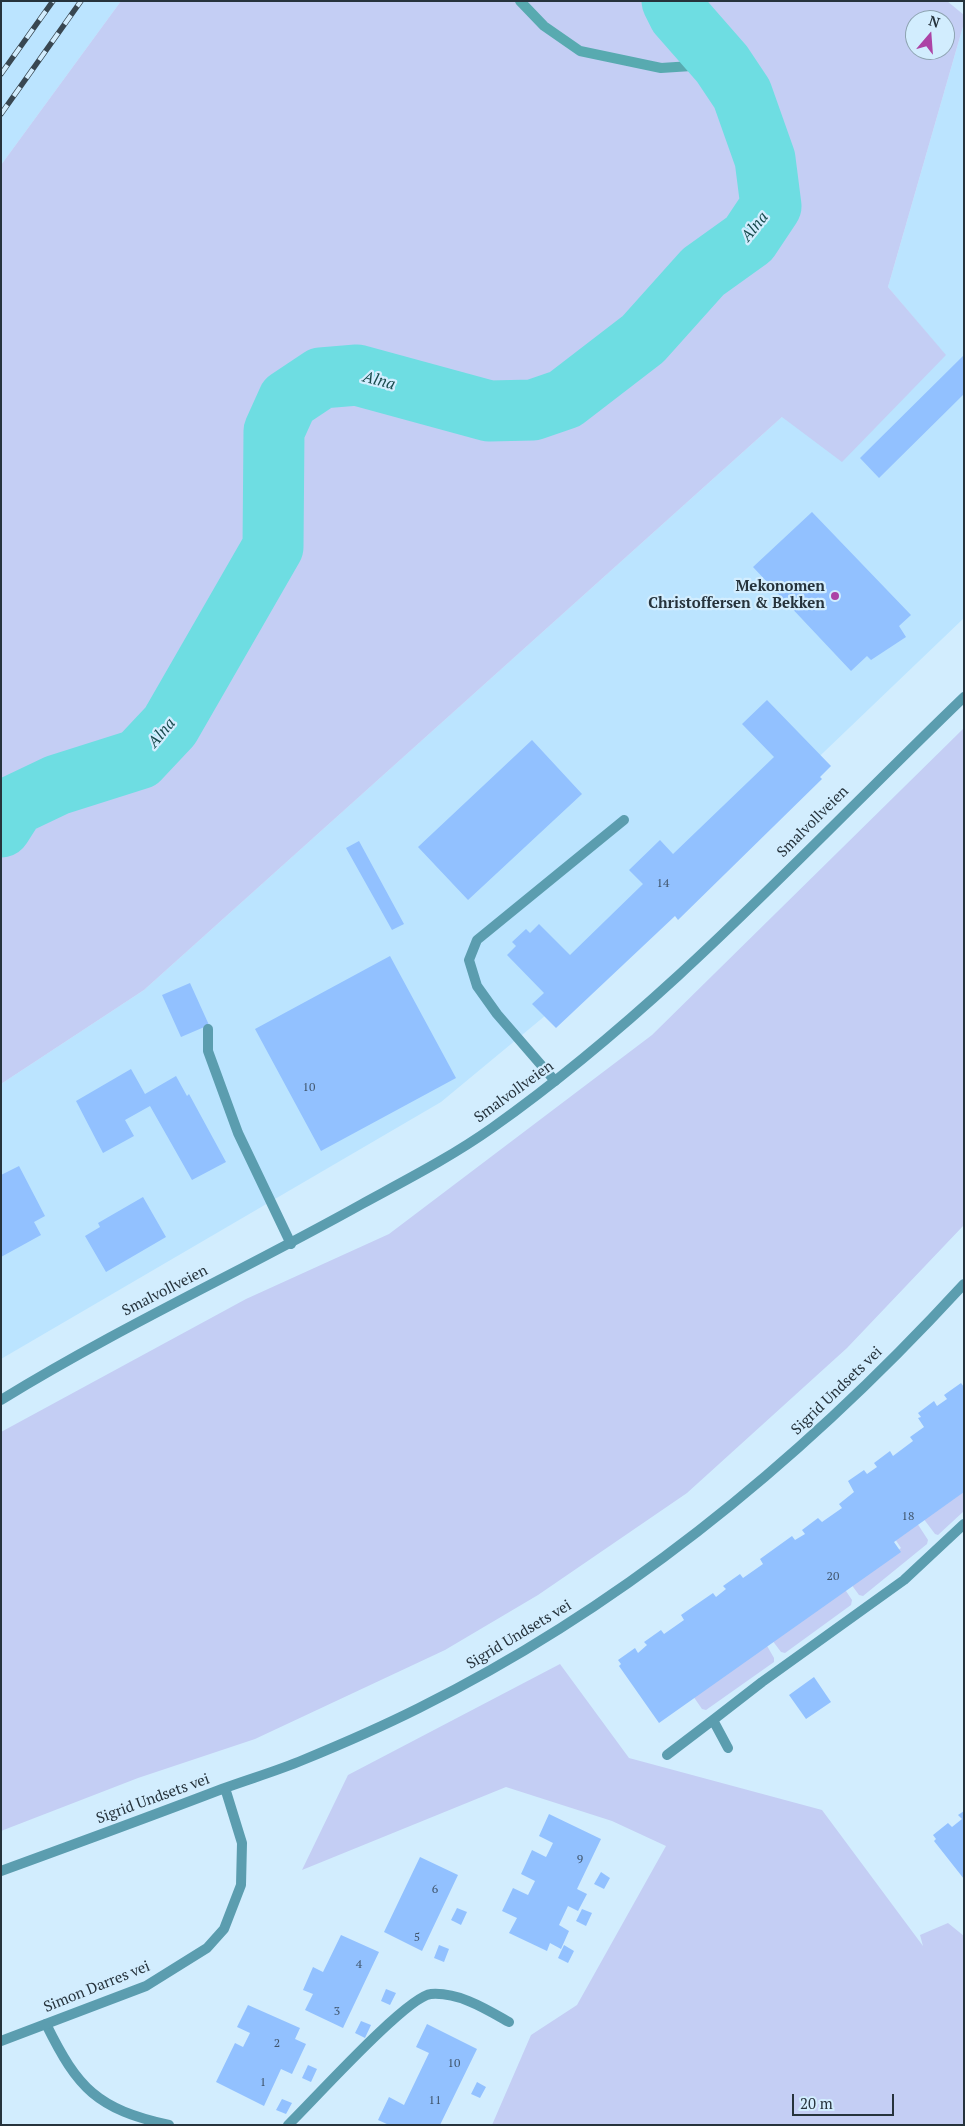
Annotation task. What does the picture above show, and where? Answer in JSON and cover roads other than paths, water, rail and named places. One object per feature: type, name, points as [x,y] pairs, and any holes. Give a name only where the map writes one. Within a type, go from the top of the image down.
[{"type":"street","name":"Smalvollveien","points":[[1,1400],[121,1331],[291,1244],[440,1160],[491,1128],[602,1044],[737,920],[964,697]]},
{"type":"street","points":[[555,1081],[496,1014],[477,986],[469,960],[477,940],[624,820]]},
{"type":"street","points":[[208,1029],[208,1051],[238,1133],[291,1244]]},
{"type":"street","name":"Sigrid Undsets vei","points":[[1,1871],[303,1760],[419,1708],[477,1678],[590,1610],[665,1558],[793,1454],[868,1385],[964,1284]]},
{"type":"street","points":[[667,1755],[762,1682],[904,1580],[964,1524]]},
{"type":"street","points":[[713,1720],[728,1748]]},
{"type":"street","name":"Simon Darres vei","points":[[1,2041],[146,1986],[207,1948],[224,1929],[241,1885],[242,1862],[239,1829],[225,1788]]},
{"type":"street","points":[[288,2125],[345,2066],[414,2002],[430,1994],[456,1997],[481,2006],[509,2022]]},
{"type":"street","points":[[46,2024],[66,2065],[80,2083],[97,2098],[121,2111],[169,2125]]},
{"type":"waterway","name":"Alna","points":[[520,1],[544,26],[580,51],[661,68],[722,64]]},
{"type":"waterway","name":"Alna","points":[[1,827],[15,805],[57,785],[139,759],[170,726],[273,547],[274,431],[288,400],[321,378],[357,375],[489,411],[533,410],[565,399],[643,339],[703,272],[749,239],[771,206],[765,159],[742,94],[722,64],[679,15],[672,1]]},
{"type":"railway","points":[[1,74],[53,1]]},
{"type":"railway","points":[[1,114],[81,1]]},
{"type":"place","name":"Mekonomen Christoffersen & Bekken","points":[[835,596]]}]
